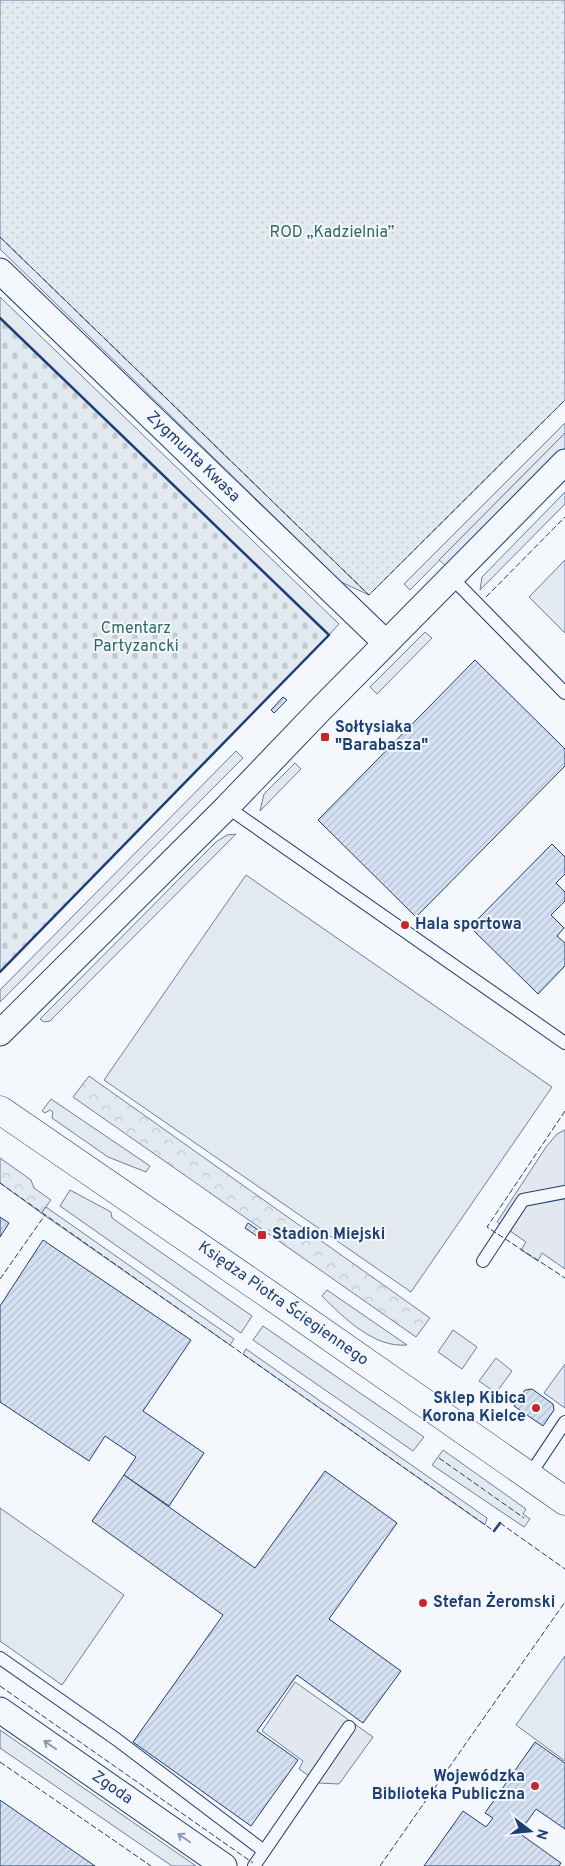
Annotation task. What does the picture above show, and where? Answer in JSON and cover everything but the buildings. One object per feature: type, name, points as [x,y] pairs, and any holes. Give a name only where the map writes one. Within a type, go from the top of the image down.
[{"type":"street","name":"Zygmunta Kwasa","points":[[0,271],[386,643]]},
{"type":"street","points":[[0,1033],[227,807],[565,462]]},
{"type":"street","name":"Księdza Piotra Ściegiennego","points":[[0,1110],[565,1501]]},
{"type":"street","name":"Zgoda","points":[[0,1710],[224,1866]]},
{"type":"lane","points":[[451,577],[565,693]]},
{"type":"lane","points":[[227,807],[256,830],[565,1043]]},
{"type":"lane","points":[[484,1261],[523,1200],[565,1192]]},
{"type":"lane","points":[[529,1476],[565,1422]]},
{"type":"lane","points":[[0,1658],[116,1739],[264,1851]]},
{"type":"lane","points":[[254,1866],[349,1727]]},
{"type":"green space","name":"ROD „Kadzielnia”","points":[[0,0],[565,0],[565,400],[369,595],[0,237]]},
{"type":"green space","points":[[0,237],[369,595],[341,582],[0,249]]},
{"type":"green space","points":[[0,297],[339,624],[329,635],[0,318]]},
{"type":"green space","name":"Cmentarz Partyzancki","points":[[0,318],[329,635],[0,972]]},
{"type":"green space","points":[[565,423],[565,433],[410,590],[404,584]]},
{"type":"green space","points":[[565,492],[565,504],[480,590],[482,577]]},
{"type":"green space","points":[[565,560],[565,633],[529,597]]},
{"type":"green space","points":[[425,632],[432,638],[377,694],[370,687]]},
{"type":"green space","points":[[236,751],[243,758],[0,1002],[0,990]]},
{"type":"green space","points":[[295,763],[301,769],[260,811],[264,794]]},
{"type":"green space","points":[[236,834],[50,1021],[44,1022],[40,1019],[216,842],[227,835]]},
{"type":"green space","points":[[246,875],[552,1087],[411,1292],[104,1080]]},
{"type":"green space","points":[[89,1076],[430,1318],[416,1337],[73,1097]]},
{"type":"green space","points":[[51,1099],[150,1166],[146,1172],[108,1157],[52,1118],[53,1112],[50,1110],[45,1113],[42,1111]]},
{"type":"green space","points":[[0,1158],[31,1180],[34,1188],[51,1200],[41,1213],[0,1183]]},
{"type":"green space","points":[[70,1190],[111,1212],[112,1218],[252,1316],[241,1333],[60,1206]]},
{"type":"green space","points":[[46,1207],[234,1339],[230,1345],[41,1213]]},
{"type":"green space","points":[[327,1290],[407,1345],[383,1342],[360,1330],[322,1296]]},
{"type":"green space","points":[[263,1326],[424,1437],[413,1451],[253,1340]]},
{"type":"green space","points":[[453,1330],[477,1347],[462,1369],[438,1352]]},
{"type":"green space","points":[[246,1349],[487,1518],[485,1525],[243,1354]]},
{"type":"green space","points":[[496,1358],[512,1371],[496,1393],[479,1381]]},
{"type":"green space","points":[[443,1450],[526,1509],[523,1514],[530,1519],[524,1527],[432,1465]]},
{"type":"green space","points":[[0,1508],[124,1595],[62,1685],[0,1641]]},
{"type":"green space","points":[[565,1656],[565,1761],[516,1725]]},
{"type":"green space","points":[[0,1730],[196,1866],[172,1866],[0,1748]]},
{"type":"shaded area","points":[[565,433],[565,448],[447,567],[439,560]]},
{"type":"shaded area","points":[[565,1130],[565,1269],[542,1253],[538,1261],[521,1250],[526,1242],[497,1222],[546,1147],[557,1134]]},
{"type":"shaded area","points":[[565,1364],[565,1408],[544,1393]]},
{"type":"shaded area","points":[[295,1682],[373,1737],[339,1784],[319,1783],[299,1769],[303,1761],[262,1731]]},
{"type":"fence","points":[[0,237],[369,595],[565,400]]},
{"type":"fence","points":[[486,597],[565,517]]},
{"type":"fence","points":[[565,1111],[487,1227],[565,1278]]},
{"type":"fence","points":[[0,1183],[494,1531]]},
{"type":"fence","points":[[0,1279],[45,1215]]},
{"type":"fence","points":[[439,1458],[524,1518]]},
{"type":"fence","points":[[500,1523],[565,1569]]},
{"type":"fence","points":[[380,1866],[565,1602]]},
{"type":"fence","points":[[0,1686],[253,1863]]},
{"type":"fence","points":[[0,1762],[151,1866]]},
{"type":"wall","points":[[0,318],[329,635],[0,972]]},
{"type":"wall","points":[[494,1531],[500,1523]]},
{"type":"place","name":"Sołtysiaka \"Barabasza\"","points":[[325,737]]},
{"type":"place","name":"Hala sportowa","points":[[405,925]]},
{"type":"place","name":"Stadion Miejski","points":[[262,1235]]},
{"type":"place","name":"Sklep Kibica Korona Kielce","points":[[536,1408]]},
{"type":"place","name":"Stefan Żeromski","points":[[423,1603]]},
{"type":"place","name":"Wojewódzka Biblioteka Publiczna","points":[[535,1786]]}]
